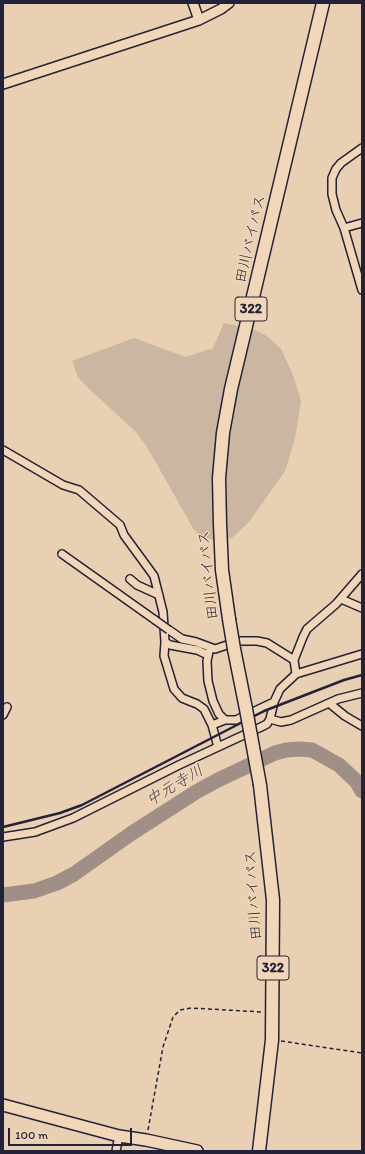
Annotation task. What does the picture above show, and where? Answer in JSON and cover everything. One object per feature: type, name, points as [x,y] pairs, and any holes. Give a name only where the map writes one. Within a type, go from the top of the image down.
[{"type":"highway","name":"田川バイパス","points":[[259,1151],[272,1040],[273,900],[260,785],[234,650],[222,570],[219,478],[223,433],[231,389],[323,3]]},
{"type":"main road","points":[[3,1105],[119,1136],[198,1151]]},
{"type":"street","points":[[192,3],[199,20]]},
{"type":"street","points":[[3,84],[199,20],[221,9],[229,3]]},
{"type":"street","points":[[362,148],[341,162],[332,178],[332,194],[336,210],[344,228],[362,290]]},
{"type":"street","points":[[344,228],[362,223]]},
{"type":"street","points":[[3,450],[63,485],[79,490],[120,525],[124,535],[154,576],[163,612],[165,642],[164,656],[174,689],[182,698],[204,709],[212,725],[218,747]]},
{"type":"street","points":[[62,554],[182,639],[215,649],[239,642],[257,641],[267,643],[294,660]]},
{"type":"street","points":[[296,674],[294,660],[303,637],[308,629],[341,599],[362,574]]},
{"type":"street","points":[[130,579],[137,585],[159,595]]},
{"type":"street","points":[[341,599],[362,608]]},
{"type":"street","points":[[165,642],[170,645],[197,650],[208,655]]},
{"type":"street","points":[[210,647],[208,655],[208,681],[218,714],[225,720]]},
{"type":"street","points":[[3,837],[35,832],[73,818],[267,724],[280,689],[296,674],[362,654]]},
{"type":"street","points":[[270,719],[280,722],[291,720],[338,699],[362,693]]},
{"type":"street","points":[[212,725],[225,720],[236,720],[274,702]]},
{"type":"street","points":[[329,703],[345,716],[362,726]]},
{"type":"street","points":[[3,715],[7,707]]},
{"type":"street","points":[[116,1151],[119,1136]]},
{"type":"path","points":[[146,1140],[163,1047],[173,1017],[180,1010],[191,1008],[273,1012]]},
{"type":"path","points":[[272,1040],[362,1053]]},
{"type":"shaded area","points":[[224,323],[253,329],[267,336],[281,349],[293,375],[301,401],[295,439],[285,471],[249,522],[232,538],[213,540],[199,535],[193,528],[147,447],[136,432],[78,377],[72,361],[134,338],[186,357],[213,348]]},
{"type":"waterway","name":"中元寺川","points":[[3,895],[34,891],[57,883],[74,874],[132,833],[196,792],[275,753],[286,750],[312,750],[339,765],[356,781],[362,791]]},
{"type":"railway","points":[[3,827],[60,813],[82,805],[264,711],[344,680],[362,675]]}]
